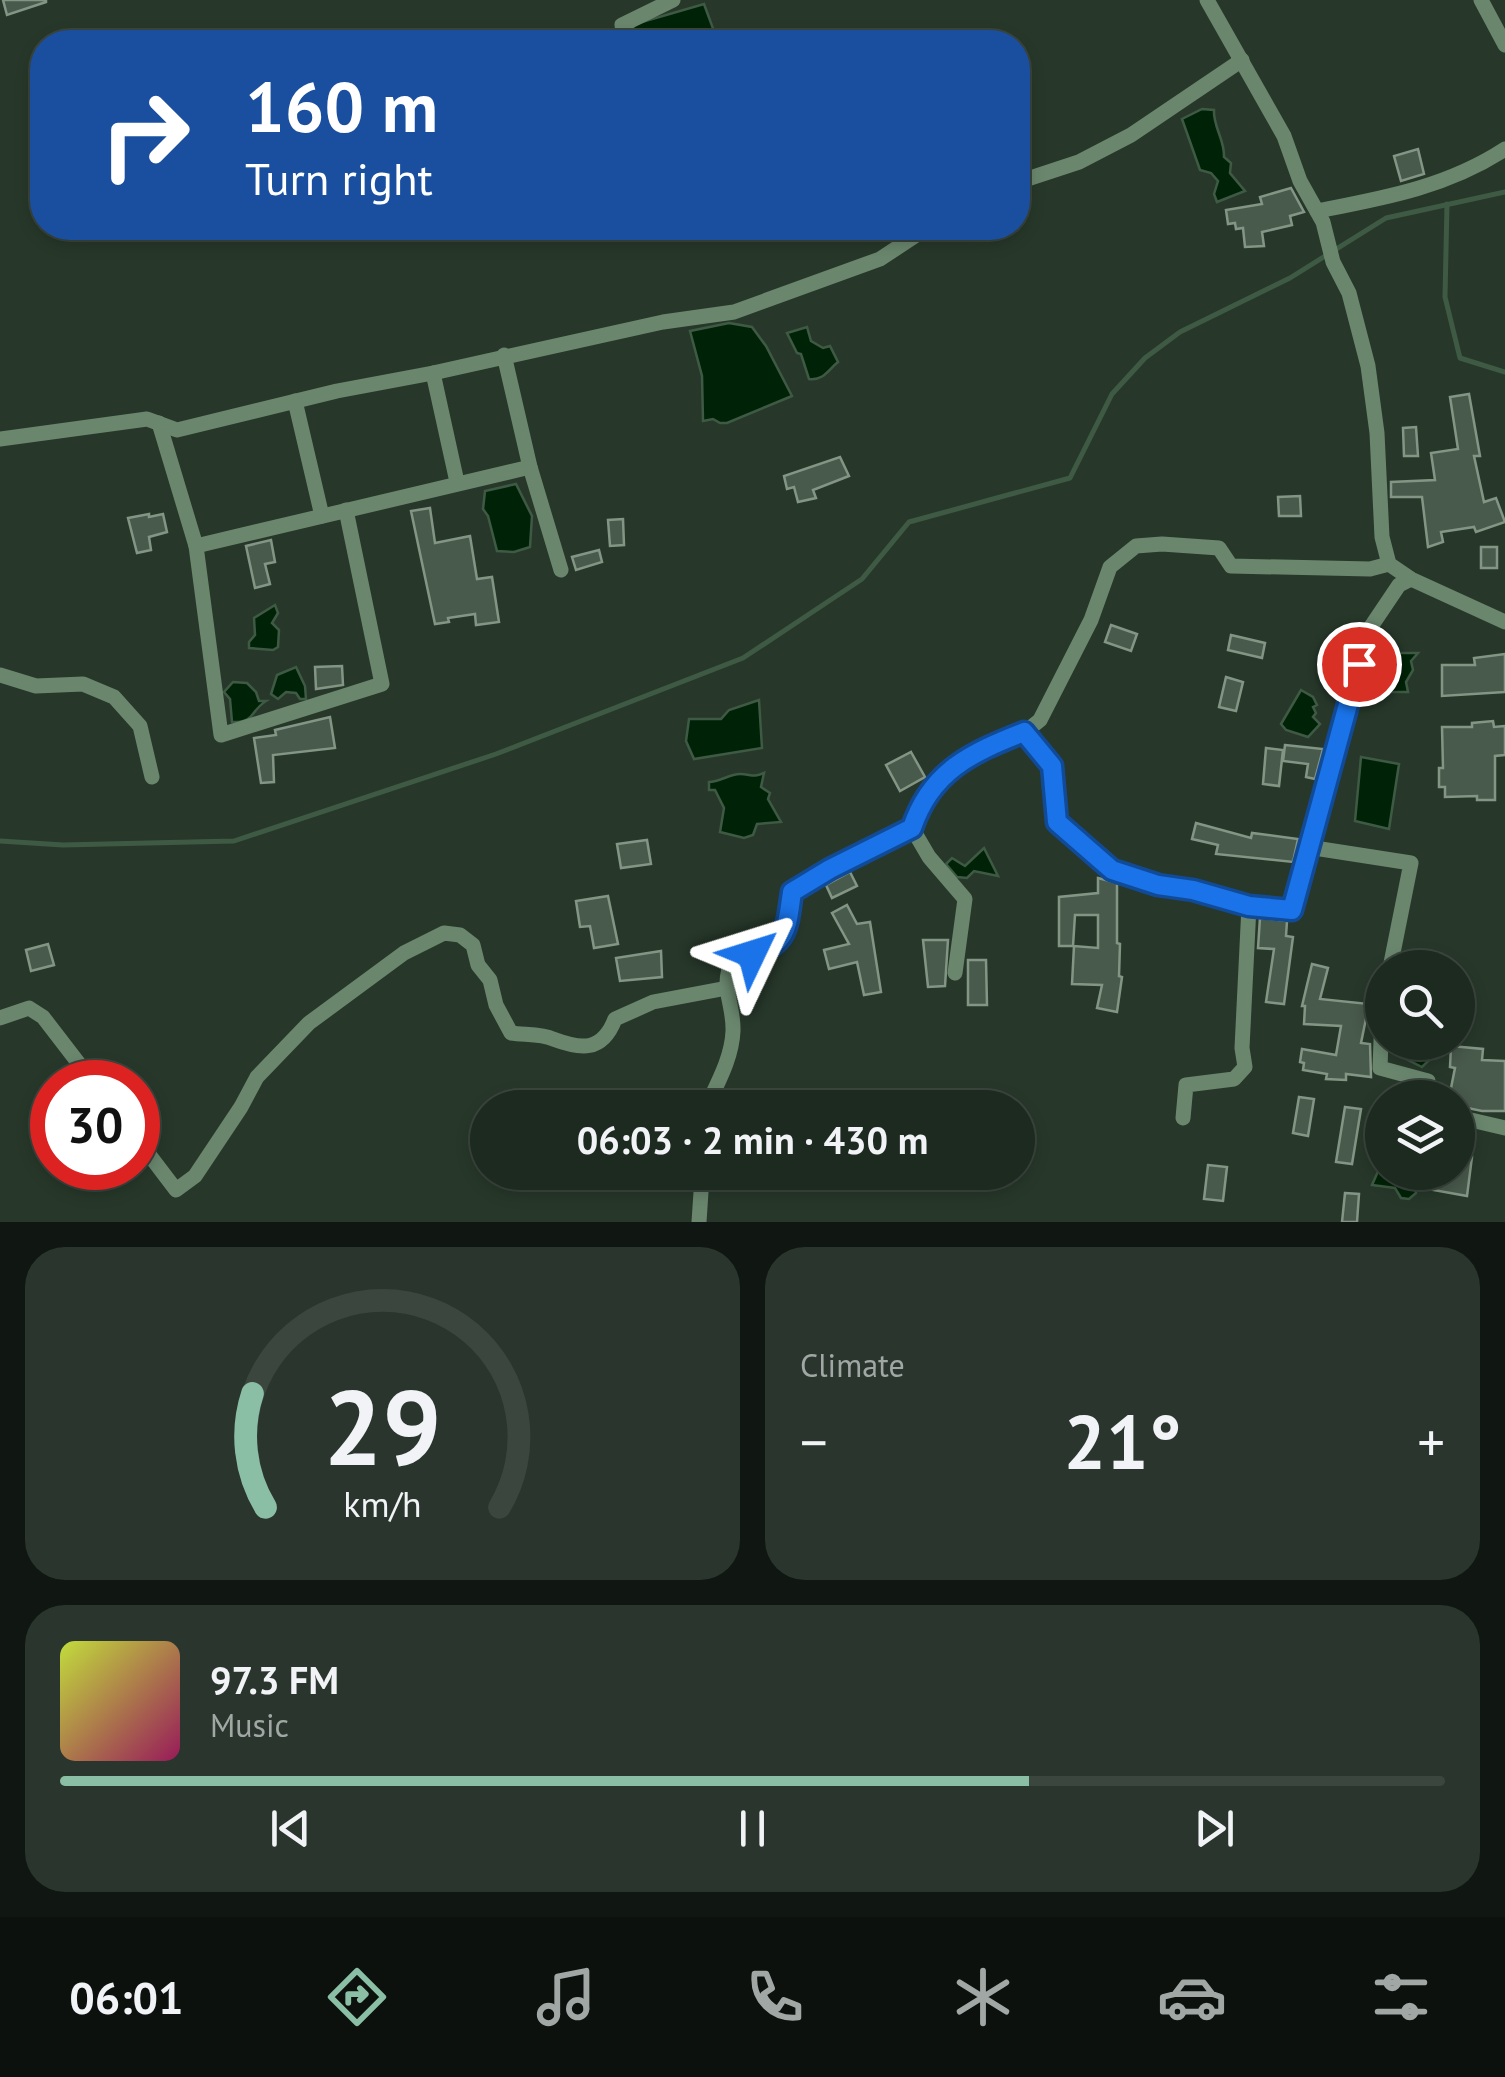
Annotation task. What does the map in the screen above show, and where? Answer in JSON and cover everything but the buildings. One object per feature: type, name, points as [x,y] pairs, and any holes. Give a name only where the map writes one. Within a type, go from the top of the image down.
[{"type":"street","points":[[622,30],[622,26],[673,0]]},
{"type":"street","points":[[1207,0],[1284,136],[1300,181],[1323,222],[1333,262],[1349,293],[1368,366],[1377,433],[1382,537],[1389,564],[1505,622]]},
{"type":"street","points":[[1481,0],[1505,45]]},
{"type":"street","points":[[1030,178],[1078,162],[1131,135],[1242,60]]},
{"type":"street","points":[[1316,211],[1414,192],[1475,169],[1505,150]]},
{"type":"street","points":[[0,439],[148,419],[177,430],[504,356],[757,306],[880,259],[909,240]]},
{"type":"street","points":[[504,356],[530,467],[562,570]]},
{"type":"street","points":[[433,374],[457,482]]},
{"type":"street","points":[[295,401],[322,516]]},
{"type":"street","points":[[159,423],[196,546],[221,735],[382,684],[346,510]]},
{"type":"street","points":[[196,546],[530,467]]},
{"type":"street","points":[[714,1090],[726,1064],[733,1031],[724,976],[732,960],[772,948],[786,930],[792,892],[912,828],[921,802],[972,753],[1024,732],[1040,720],[1091,620],[1110,567],[1136,546],[1220,548],[1231,566],[1370,569],[1389,564]]},
{"type":"street","points":[[1024,732],[1052,766],[1057,822],[1112,870],[1249,906],[1292,910],[1366,634],[1399,585],[1411,578]]},
{"type":"street","points":[[0,675],[36,686],[83,684],[114,697],[140,726],[152,778]]},
{"type":"street","points":[[912,828],[965,899],[955,973]]},
{"type":"street","points":[[1308,848],[1411,864],[1394,950]]},
{"type":"street","points":[[1183,1118],[1186,1085],[1234,1080],[1245,1067],[1242,1048],[1249,906]]},
{"type":"street","points":[[160,1169],[176,1190],[195,1176],[257,1077],[309,1024],[404,954],[444,933],[460,935],[473,945],[478,965],[490,980],[496,1006],[512,1033],[550,1037],[566,1046],[584,1047],[599,1040],[610,1032],[615,1019],[653,1002],[727,988]]},
{"type":"street","points":[[0,1018],[29,1008],[42,1017],[76,1060]]},
{"type":"street","points":[[1380,1060],[1380,1068],[1421,1080]]},
{"type":"street","points":[[1475,1121],[1505,1128]]},
{"type":"street","points":[[699,1222],[701,1190]]},
{"type":"shaded area","points":[[704,4],[714,30],[632,30],[635,24]]},
{"type":"shaded area","points":[[1202,109],[1214,110],[1224,157],[1231,163],[1230,173],[1245,191],[1217,202],[1214,194],[1218,181],[1211,173],[1200,170],[1182,119]]},
{"type":"shaded area","points":[[729,323],[752,327],[792,396],[727,423],[703,421],[702,376],[690,331]]},
{"type":"shaded area","points":[[807,327],[811,341],[823,348],[830,346],[838,362],[814,379],[809,379],[801,354],[787,333]]},
{"type":"shaded area","points":[[516,484],[532,516],[530,547],[514,552],[497,551],[483,509],[485,491]]},
{"type":"shaded area","points":[[275,605],[278,613],[272,623],[279,630],[278,647],[249,648],[255,635],[254,618]]},
{"type":"shaded area","points":[[1392,653],[1418,653],[1411,661],[1408,692],[1374,692]]},
{"type":"shaded area","points":[[296,667],[306,699],[300,699],[296,693],[286,692],[278,699],[271,694],[277,675]]},
{"type":"shaded area","points":[[233,682],[247,683],[259,701],[266,701],[239,722],[232,722],[230,699],[224,692]]},
{"type":"shaded area","points":[[1301,690],[1313,697],[1317,705],[1313,707],[1313,717],[1320,724],[1308,737],[1286,730],[1281,724]]},
{"type":"shaded area","points":[[759,700],[762,748],[694,759],[686,741],[689,719],[721,719],[729,710]]},
{"type":"shaded area","points":[[1361,757],[1399,764],[1389,829],[1355,821]]},
{"type":"shaded area","points":[[764,773],[761,787],[770,793],[768,799],[781,822],[757,824],[753,835],[744,838],[720,832],[724,808],[715,790],[709,790],[709,782],[736,774]]},
{"type":"shaded area","points":[[984,848],[998,876],[974,871],[967,878],[957,877],[946,864],[952,858],[965,866]]},
{"type":"shaded area","points":[[1408,1060],[1429,1060],[1422,1067]]},
{"type":"shaded area","points":[[1396,1190],[1415,1190],[1409,1199],[1401,1198]]},
{"type":"waterway","points":[[0,841],[63,845],[234,841],[496,754],[743,658],[862,579],[909,522],[1070,478],[1112,394],[1145,358],[1180,332],[1290,278],[1386,218],[1505,192]]},
{"type":"waterway","points":[[1447,204],[1445,297],[1460,358],[1505,372]]},
{"type":"route","points":[[752,954],[772,948],[786,930],[792,892],[912,828],[921,802],[972,753],[1024,732],[1052,766],[1057,822],[1112,870],[1249,906],[1292,910],[1359,664]]}]
